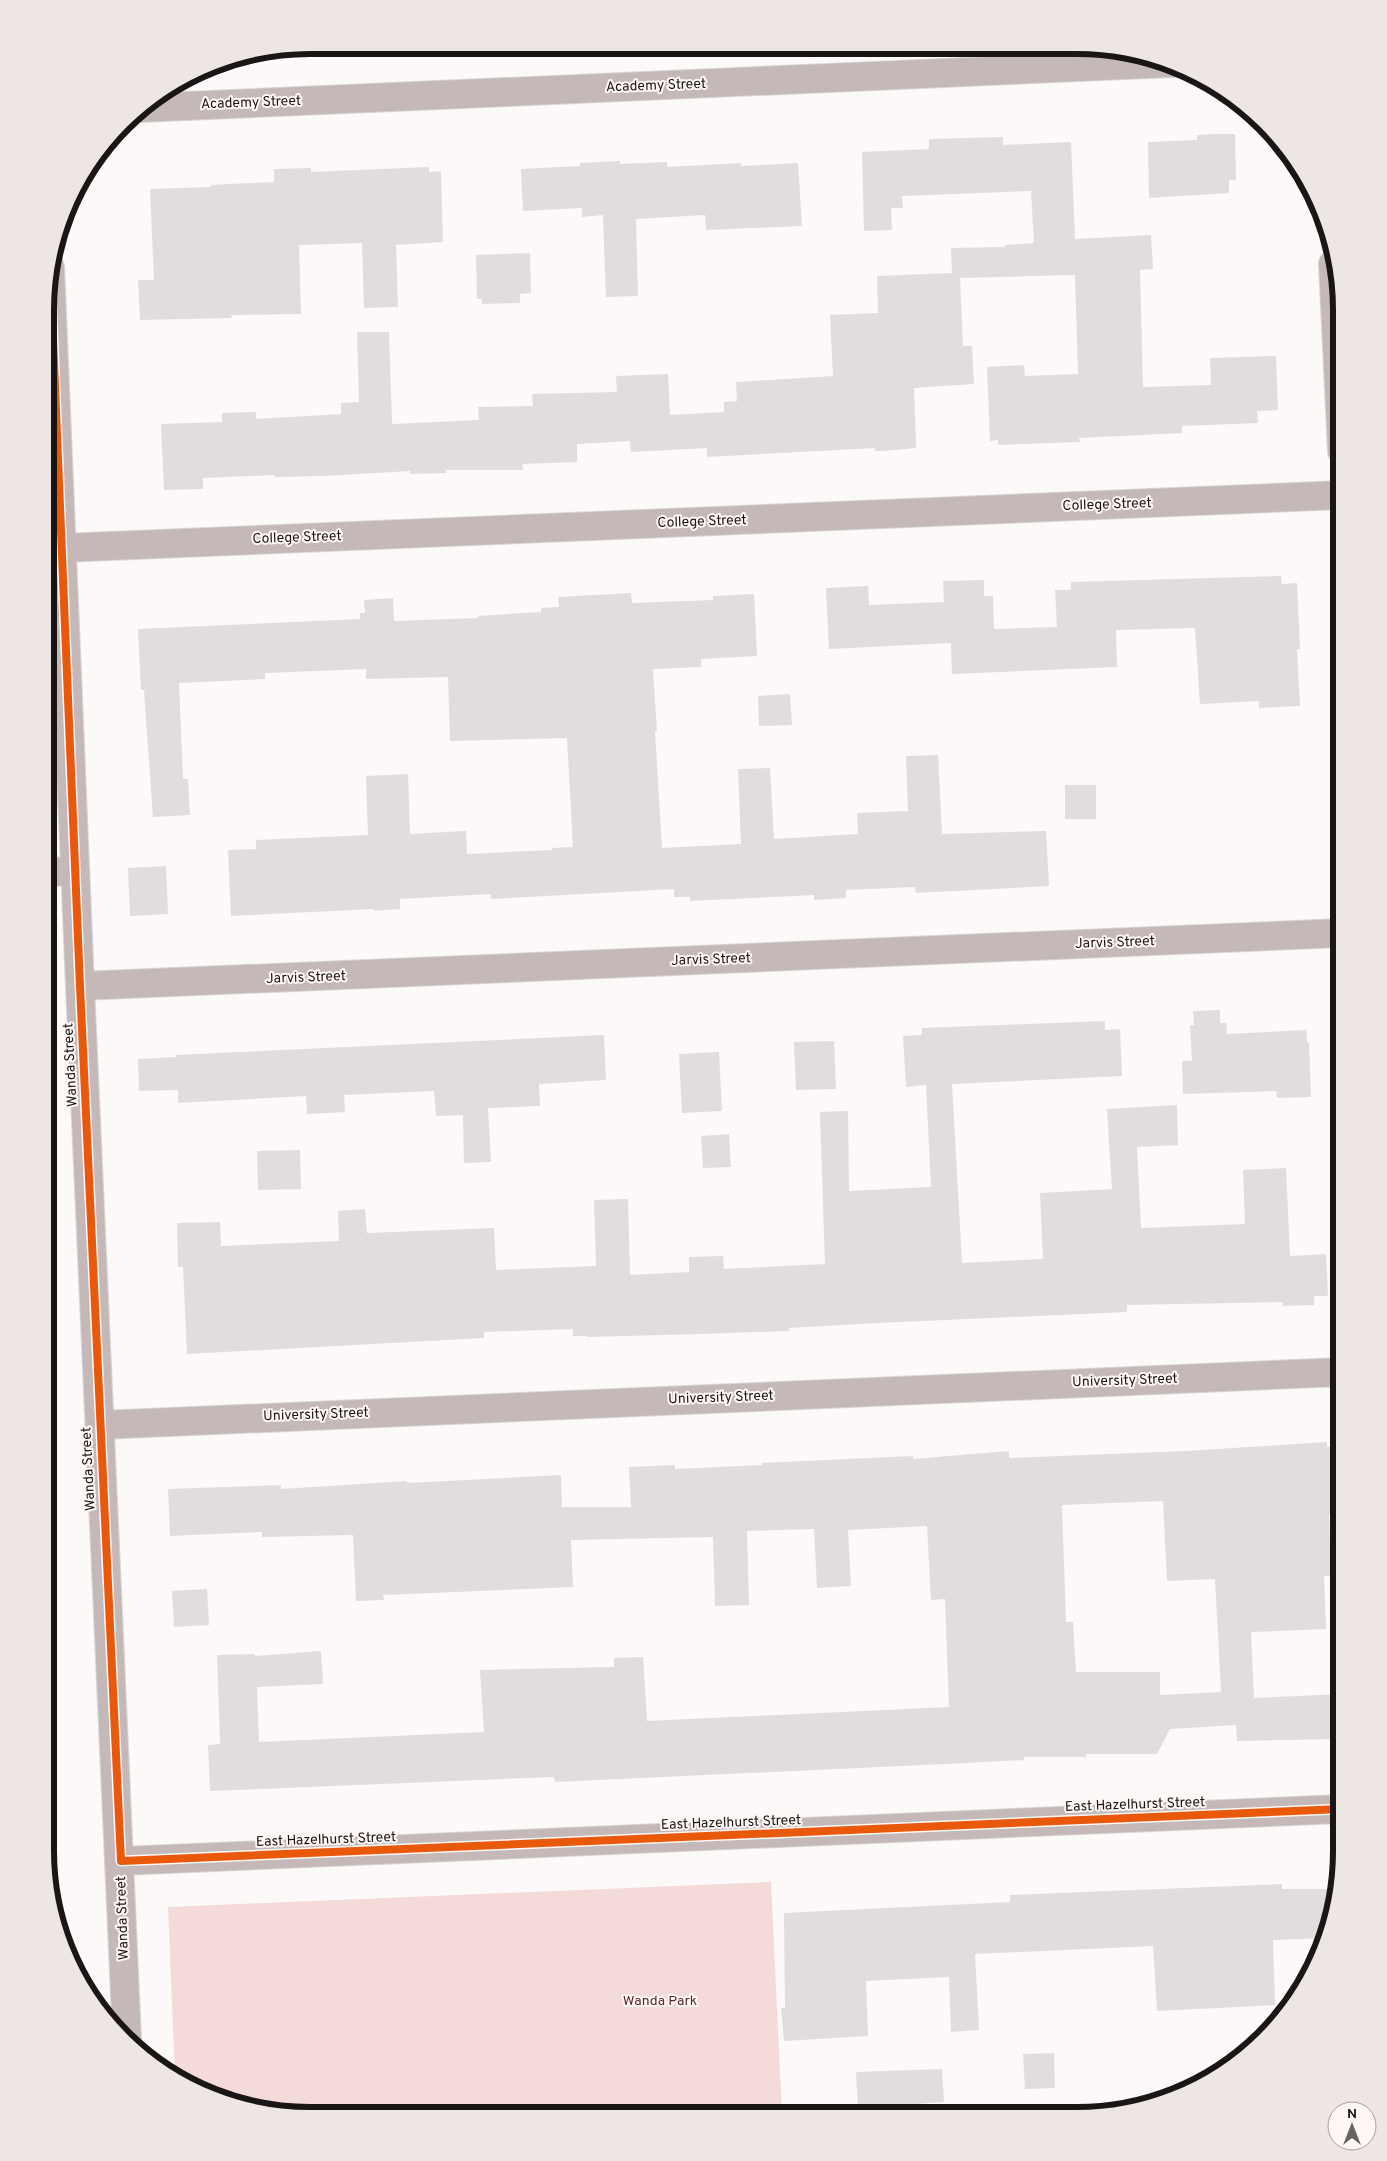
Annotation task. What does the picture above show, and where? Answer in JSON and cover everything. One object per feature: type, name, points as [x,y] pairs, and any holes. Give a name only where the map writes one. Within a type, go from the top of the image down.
[{"type":"street","name":"Academy Street","points":[[153,107],[1150,64]]},
{"type":"street","name":"Wanda Street","points":[[54,463],[62,548],[128,2031]]},
{"type":"street","name":"College Street","points":[[62,548],[1333,495]]},
{"type":"street","points":[[54,872],[75,871]]},
{"type":"street","name":"Jarvis Street","points":[[80,986],[1333,934]]},
{"type":"street","name":"University Street","points":[[100,1424],[1333,1372]]},
{"type":"street","name":"East Hazelhurst Street","points":[[121,1861],[1333,1809]]},
{"type":"green space","name":"Wanda Park","points":[[771,1882],[782,2107],[293,2107],[243,2099],[227,2094],[196,2081],[175,2069],[168,1907]]},
{"type":"building","points":[[1235,134],[1236,180],[1229,180],[1229,193],[1149,198],[1148,142],[1197,140],[1197,135]]},
{"type":"building","points":[[1003,137],[1003,145],[1071,142],[1075,239],[1151,235],[1153,269],[1140,270],[1143,387],[1211,385],[1210,358],[1276,356],[1278,410],[1257,411],[1258,423],[1182,426],[1182,433],[1079,438],[1080,442],[998,445],[998,440],[990,441],[987,367],[1024,365],[1025,376],[1078,374],[1075,275],[960,278],[963,346],[972,346],[974,384],[914,388],[916,448],[875,451],[875,448],[707,457],[707,448],[631,452],[630,441],[577,444],[577,462],[522,464],[523,470],[446,470],[446,473],[410,474],[410,471],[323,476],[275,477],[275,475],[203,478],[203,489],[164,490],[161,424],[222,422],[222,413],[256,412],[256,419],[341,414],[341,403],[359,402],[357,332],[389,332],[392,424],[479,420],[478,407],[533,406],[532,394],[617,392],[616,376],[668,374],[670,415],[724,412],[724,402],[737,401],[736,382],[833,376],[830,315],[878,313],[877,276],[952,273],[951,248],[1005,247],[1005,245],[1034,243],[1031,191],[902,196],[903,208],[891,208],[892,230],[864,231],[862,152],[929,149],[929,139]]},
{"type":"building","points":[[620,161],[620,164],[667,162],[667,167],[741,163],[741,166],[798,163],[802,226],[706,230],[705,215],[636,219],[638,296],[606,297],[603,215],[582,217],[582,208],[523,211],[521,169],[580,166],[580,163]]},
{"type":"building","points":[[429,167],[429,172],[441,171],[443,242],[396,245],[398,307],[364,308],[362,243],[299,245],[301,314],[231,315],[232,318],[140,320],[138,280],[154,280],[150,189],[274,182],[274,169],[311,168],[311,172]]},
{"type":"building","points":[[530,253],[531,293],[520,294],[520,303],[482,304],[482,299],[477,299],[476,255]]},
{"type":"building","points":[[1281,576],[1282,584],[1297,583],[1300,649],[1297,649],[1300,706],[1259,708],[1259,701],[1200,704],[1195,628],[1116,630],[1117,667],[952,674],[951,643],[829,649],[826,588],[868,586],[869,605],[944,602],[943,581],[984,580],[984,596],[993,596],[994,629],[1057,627],[1055,590],[1071,590],[1071,582]]},
{"type":"building","points":[[631,593],[632,603],[713,600],[713,596],[754,594],[757,656],[701,659],[701,667],[653,669],[662,848],[741,844],[738,769],[770,768],[774,839],[858,834],[857,813],[908,811],[906,756],[938,755],[942,834],[1046,831],[1049,886],[916,893],[915,887],[846,890],[846,898],[814,900],[814,895],[690,901],[690,897],[674,897],[674,889],[491,899],[491,894],[400,899],[400,909],[231,916],[228,850],[256,849],[256,840],[368,835],[366,776],[408,774],[410,834],[466,831],[467,854],[552,850],[552,848],[573,847],[567,738],[450,741],[448,677],[366,679],[366,669],[265,673],[265,679],[179,683],[183,779],[188,779],[190,815],[153,817],[144,690],[141,690],[138,629],[360,619],[360,613],[365,613],[364,600],[393,598],[394,621],[478,618],[478,616],[541,612],[541,608],[559,607],[558,597]]},
{"type":"building","points":[[790,694],[792,725],[759,726],[758,696]]},
{"type":"building","points":[[1065,785],[1096,785],[1096,819],[1065,819]]},
{"type":"building","points":[[166,866],[168,914],[130,916],[128,868]]},
{"type":"building","points":[[1220,1010],[1220,1023],[1226,1023],[1227,1034],[1306,1030],[1307,1042],[1309,1042],[1311,1097],[1277,1098],[1276,1091],[1183,1094],[1182,1061],[1192,1061],[1190,1025],[1194,1025],[1193,1011]]},
{"type":"building","points":[[1105,1021],[1105,1030],[1120,1029],[1122,1076],[952,1084],[962,1263],[1043,1259],[1040,1193],[1112,1189],[1107,1109],[1177,1105],[1178,1145],[1137,1147],[1141,1228],[1245,1224],[1243,1170],[1286,1168],[1290,1256],[1326,1254],[1328,1296],[1314,1296],[1314,1305],[1283,1306],[1283,1302],[1127,1305],[1127,1312],[877,1323],[789,1328],[789,1331],[700,1334],[587,1337],[573,1336],[573,1329],[484,1332],[484,1338],[187,1354],[183,1267],[178,1267],[177,1223],[220,1222],[221,1246],[339,1241],[338,1211],[365,1209],[367,1233],[494,1228],[496,1270],[596,1266],[594,1200],[628,1199],[630,1275],[689,1272],[689,1257],[723,1256],[724,1269],[825,1264],[820,1112],[848,1111],[849,1191],[931,1187],[926,1085],[906,1087],[903,1036],[922,1035],[922,1028]]},
{"type":"building","points":[[604,1035],[606,1080],[539,1084],[540,1106],[488,1108],[491,1162],[464,1163],[463,1115],[436,1116],[434,1091],[344,1095],[345,1112],[307,1114],[306,1096],[178,1103],[178,1090],[139,1091],[138,1059],[176,1057],[176,1055]]},
{"type":"building","points":[[834,1041],[836,1089],[796,1090],[794,1042]]},
{"type":"building","points":[[719,1052],[722,1111],[682,1113],[679,1054]]},
{"type":"building","points":[[729,1134],[731,1167],[703,1168],[701,1136]]},
{"type":"building","points":[[300,1150],[301,1189],[258,1190],[257,1151]]},
{"type":"building","points":[[1327,1442],[1327,1447],[1333,1447],[1333,1514],[1329,1514],[1331,1576],[1324,1576],[1326,1629],[1251,1632],[1254,1698],[1333,1694],[1333,1739],[1237,1741],[1236,1725],[1170,1729],[1157,1754],[1086,1754],[1086,1757],[1024,1757],[1024,1760],[555,1782],[554,1777],[210,1791],[208,1745],[220,1744],[217,1655],[255,1654],[255,1656],[321,1651],[323,1684],[257,1687],[259,1742],[484,1732],[480,1670],[614,1667],[614,1658],[643,1657],[647,1721],[949,1707],[945,1599],[931,1600],[927,1526],[848,1530],[851,1586],[817,1588],[814,1529],[747,1531],[749,1605],[715,1606],[713,1537],[571,1540],[573,1587],[383,1595],[384,1600],[356,1601],[353,1535],[262,1537],[262,1532],[170,1536],[168,1489],[281,1485],[281,1489],[407,1481],[407,1483],[561,1475],[562,1507],[631,1507],[629,1467],[675,1465],[675,1469],[913,1456],[913,1459],[1009,1451],[1009,1458],[1186,1451]],"holes":[[[1163,1501],[1167,1581],[1215,1579],[1221,1692],[1160,1695],[1160,1672],[1076,1672],[1073,1622],[1066,1622],[1062,1505]]]},
{"type":"building","points":[[207,1589],[209,1625],[174,1627],[172,1591]]},
{"type":"building","points":[[1282,1884],[1282,1889],[1330,1889],[1325,1918],[1318,1938],[1273,1940],[1275,2005],[1157,2011],[1153,1946],[975,1954],[979,2030],[951,2032],[949,1977],[866,1981],[868,2036],[784,2041],[781,2008],[785,2008],[784,1913],[1010,1902],[1010,1895]]},
{"type":"building","points":[[1054,2053],[1055,2088],[1025,2089],[1023,2054]]},
{"type":"building","points":[[942,2069],[944,2102],[858,2107],[856,2072]]},
{"type":"cycle path","points":[[54,363],[80,986],[121,1861],[1333,1809]]}]
